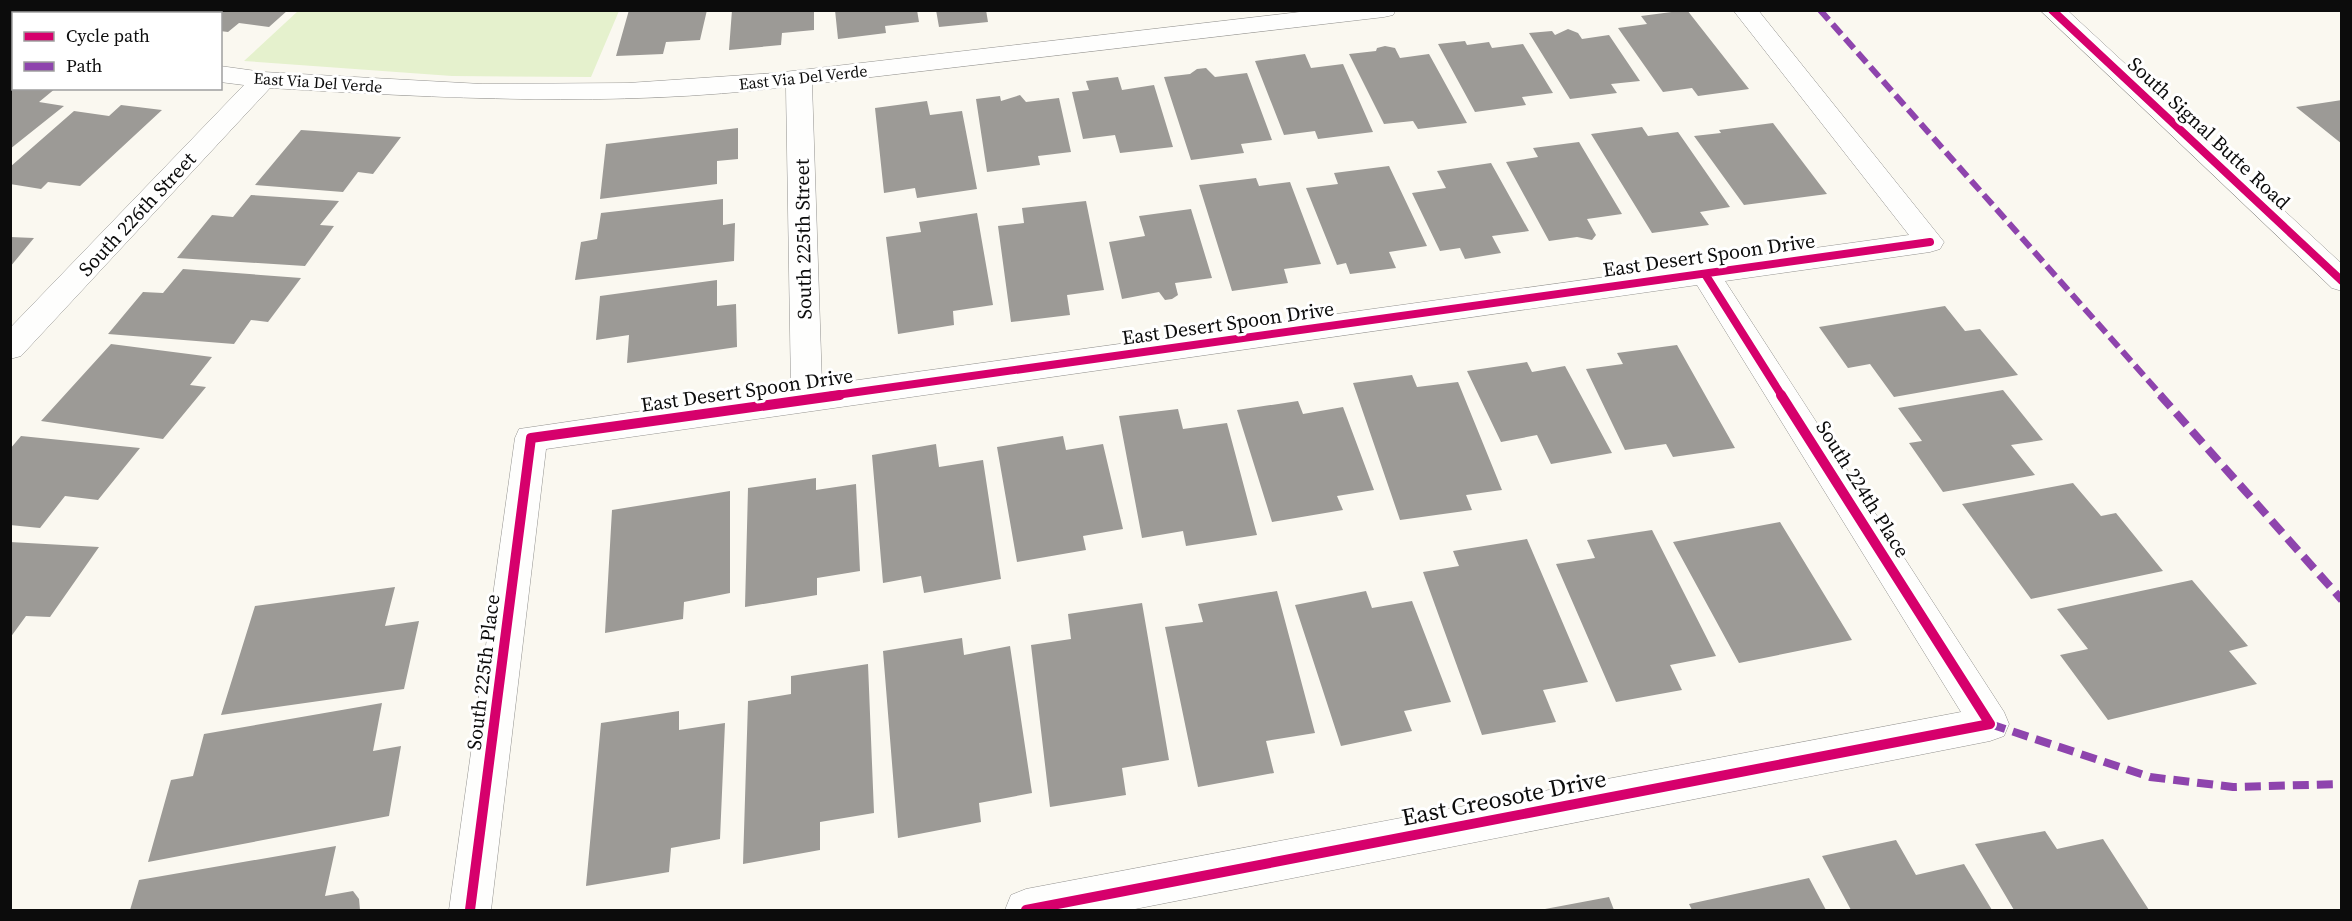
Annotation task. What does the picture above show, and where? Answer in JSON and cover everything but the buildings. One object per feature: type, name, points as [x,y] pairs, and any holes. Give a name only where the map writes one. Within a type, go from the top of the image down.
[{"type":"street","name":"East Via Del Verde","points":[[222,74],[263,80],[500,92],[628,91],[799,79],[1384,10]]},
{"type":"street","name":"East Desert Spoon Drive","points":[[531,438],[1930,242],[1745,10]]},
{"type":"street","name":"South Signal Butte Road","points":[[2052,10],[2338,275]]},
{"type":"street","name":"South 225th Street","points":[[799,79],[807,399]]},
{"type":"street","name":"South 226th Street","points":[[10,348],[263,80]]},
{"type":"street","name":"South 224th Place","points":[[1706,274],[1990,724]]},
{"type":"street","name":"South 225th Place","points":[[470,910],[531,438]]},
{"type":"street","name":"East Creosote Drive","points":[[1026,910],[1990,724]]},
{"type":"green space","points":[[298,11],[619,11],[591,77],[452,76],[244,61]]},
{"type":"marked path","points":[[1820,10],[2342,600]]},
{"type":"marked path","points":[[1990,724],[2150,777],[2233,787],[2342,784]]},
{"type":"cycle path","points":[[2052,10],[2342,281]]},
{"type":"cycle path","points":[[470,910],[531,438],[1930,242]]},
{"type":"cycle path","points":[[1026,910],[1990,724],[1705,274]]}]
